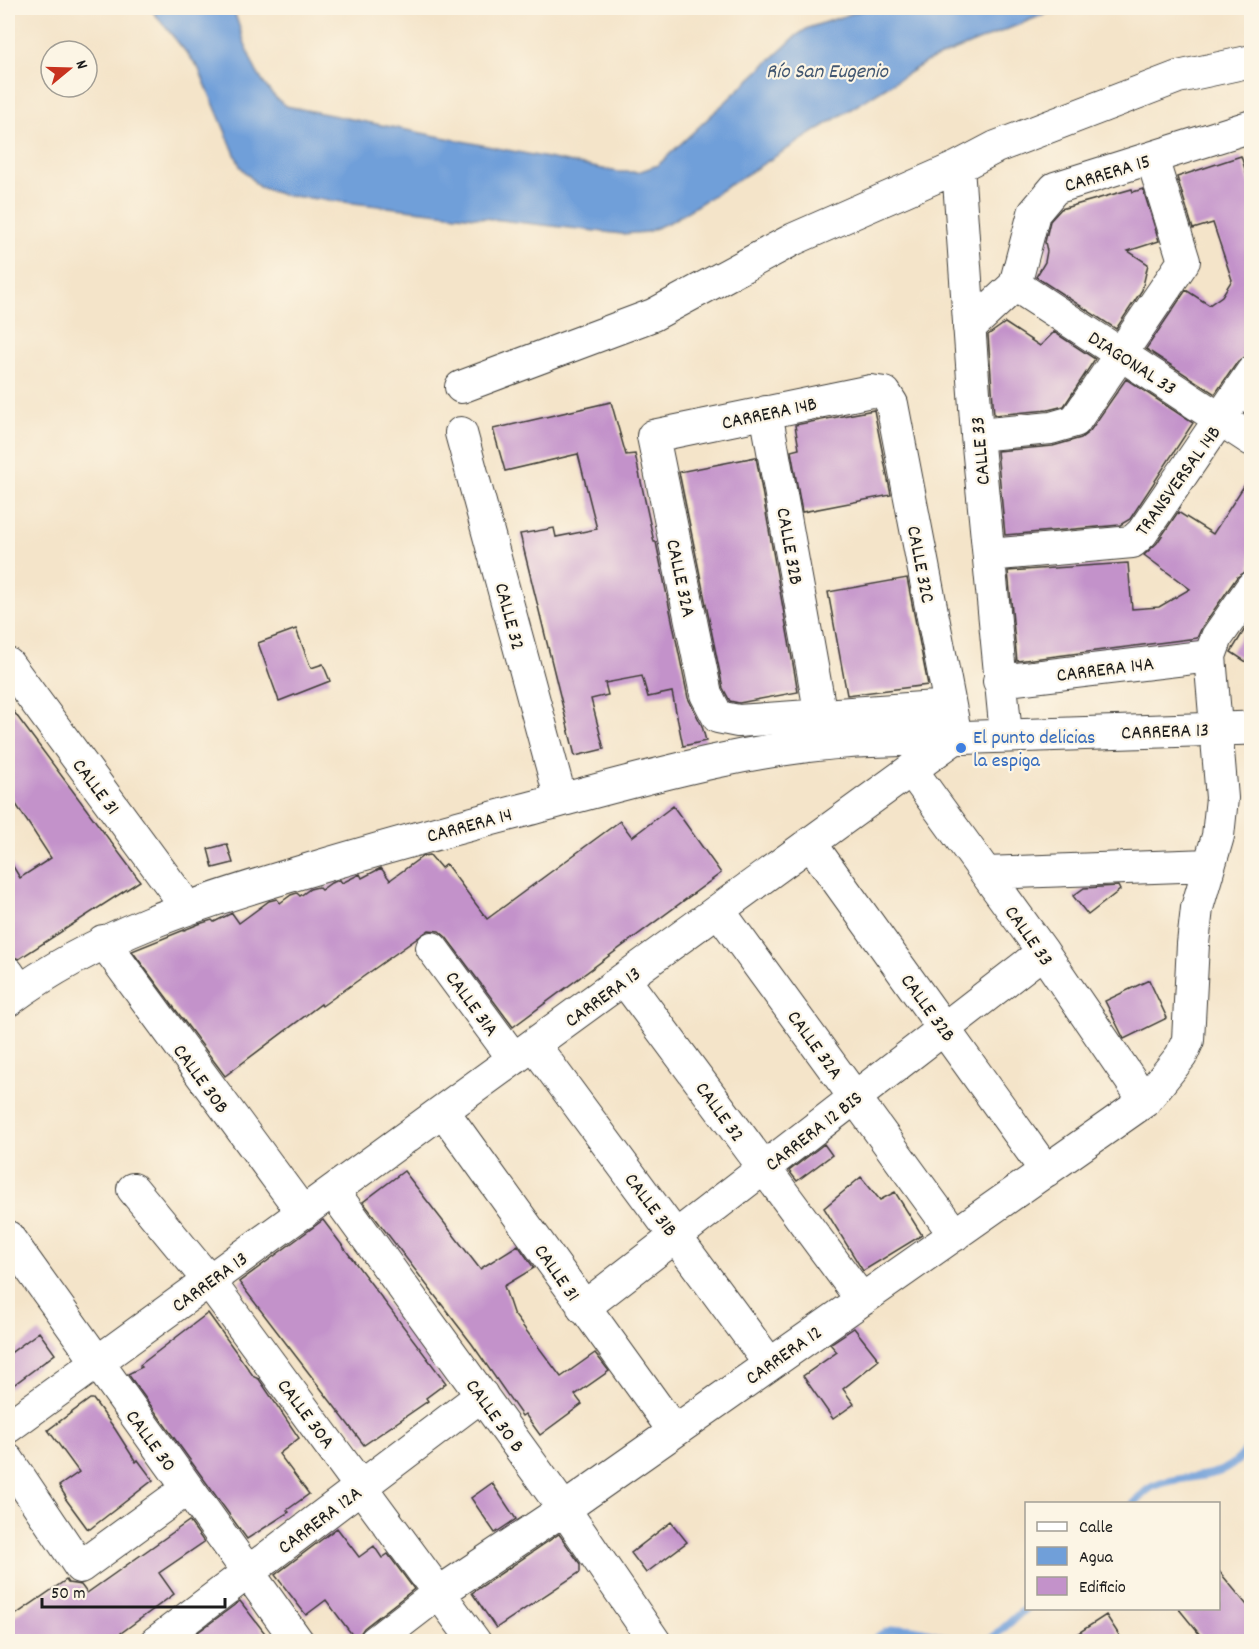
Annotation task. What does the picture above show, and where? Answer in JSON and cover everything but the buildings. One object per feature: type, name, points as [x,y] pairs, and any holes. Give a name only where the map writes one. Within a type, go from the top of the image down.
[{"type":"main road","name":"CARRERA 13","points":[[953,721],[1006,735],[1251,728]]},
{"type":"main road","name":"CARRERA 14","points":[[12,988],[103,941],[187,907],[431,834],[686,767],[804,744],[953,721]]},
{"type":"street","points":[[461,387],[653,315],[794,239],[958,167],[996,147],[1167,81],[1251,61]]},
{"type":"street","name":"CARRERA 15","points":[[1015,285],[1034,213],[1055,188],[1251,126]]},
{"type":"street","points":[[977,435],[1051,428],[1076,421],[1184,261],[1152,158]]},
{"type":"street","name":"CALLE 33","points":[[958,167],[977,435],[1006,735]]},
{"type":"street","points":[[969,328],[1015,285]]},
{"type":"street","name":"DIAGONAL 33","points":[[1015,285],[1221,418],[1251,440]]},
{"type":"street","name":"TRANSVERSAL 14B","points":[[988,555],[1132,542],[1142,533],[1251,372]]},
{"type":"street","name":"CARRERA 14B","points":[[653,436],[871,391],[885,393]]},
{"type":"street","name":"CALLE 32C","points":[[885,393],[892,404],[953,721]]},
{"type":"street","name":"CALLE 32B","points":[[766,412],[821,716]]},
{"type":"street","name":"CALLE 32","points":[[461,433],[561,800]]},
{"type":"street","name":"CALLE 32A","points":[[653,436],[706,694],[718,717],[738,721],[821,716]]},
{"type":"street","points":[[986,873],[1209,865],[1218,836],[1222,798],[1210,656],[1217,637],[1251,587]]},
{"type":"street","name":"CARRERA 14A","points":[[999,681],[1210,656]]},
{"type":"street","name":"CALLE 31","points":[[8,664],[187,907]]},
{"type":"street","points":[[821,716],[953,721]]},
{"type":"street","name":"CARRERA 13","points":[[8,1428],[912,771],[953,721]]},
{"type":"street","name":"CALLE 33","points":[[912,771],[1043,952],[1145,1101]]},
{"type":"street","name":"CALLE 32B","points":[[811,844],[1046,1170]]},
{"type":"street","name":"CARRERA 12","points":[[375,1641],[440,1592],[564,1509],[1145,1101],[1181,1056],[1188,1040],[1192,944],[1197,908],[1209,865]]},
{"type":"street","name":"CALLE 32A","points":[[719,911],[955,1234]]},
{"type":"street","name":"CALLE 30B","points":[[103,941],[303,1213]]},
{"type":"street","name":"CALLE 31A","points":[[432,948],[524,1052]]},
{"type":"street","name":"CARRERA 12 BIS","points":[[583,1308],[1043,952]]},
{"type":"street","name":"CALLE 32","points":[[624,979],[861,1300]]},
{"type":"street","name":"CALLE 31B","points":[[524,1052],[676,1236],[769,1363]]},
{"type":"street","name":"CALLE 31","points":[[443,1111],[674,1431]]},
{"type":"street","name":"CALLE 30A","points":[[133,1189],[209,1281],[475,1641]]},
{"type":"street","name":"CALLE 30 B","points":[[333,1191],[564,1509],[655,1641]]},
{"type":"street","name":"CALLE 30","points":[[8,1237],[298,1641]]},
{"type":"street","name":"CARRERA 12A","points":[[156,1641],[482,1395]]},
{"type":"street","points":[[8,1460],[80,1567],[187,1489]]},
{"type":"water","name":"Río San Eugenio","points":[[150,8],[233,8],[258,74],[275,97],[286,106],[618,172],[638,172],[658,165],[796,36],[808,28],[868,8],[1060,8],[926,62],[672,221],[647,232],[622,234],[283,195],[259,187],[240,166],[198,67]]},
{"type":"waterway","points":[[1135,1502],[1155,1485],[1222,1471],[1242,1456],[1252,1442]]},
{"type":"waterway","points":[[988,1642],[1025,1609]]},
{"type":"waterway","points":[[872,1642],[881,1634],[902,1629],[925,1632],[959,1642]]},
{"type":"place","name":"El punto delicias la espiga","points":[[961,748]]}]
